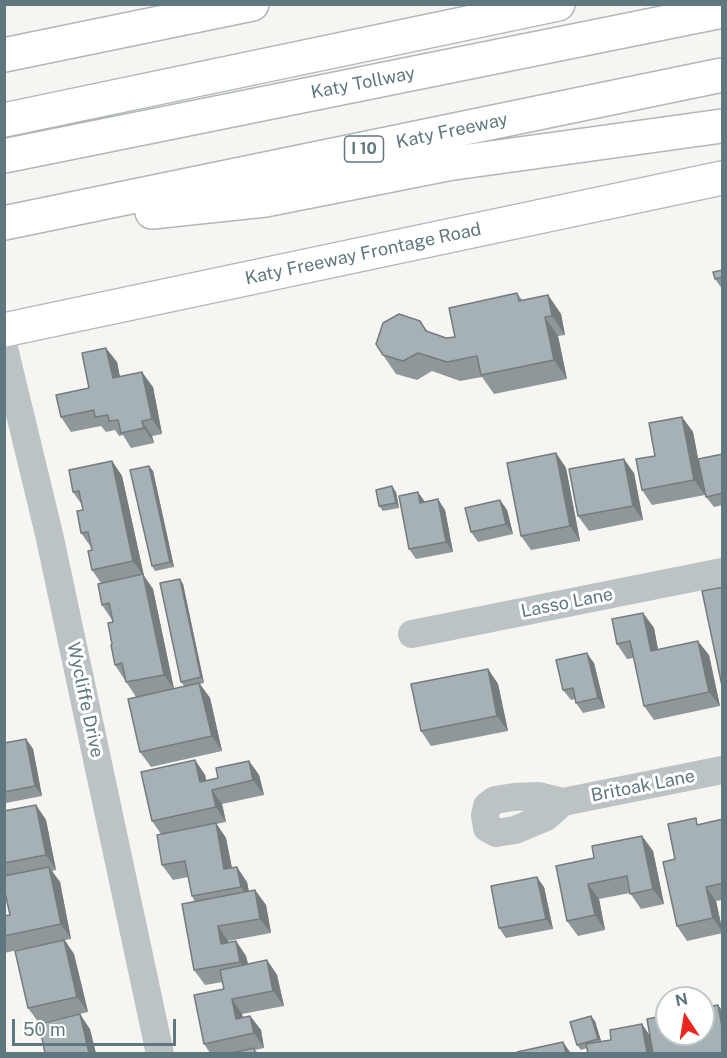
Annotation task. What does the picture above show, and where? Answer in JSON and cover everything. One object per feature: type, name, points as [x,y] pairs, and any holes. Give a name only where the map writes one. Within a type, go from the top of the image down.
[{"type":"main road","points":[[4,53],[160,4]]},
{"type":"main road","points":[[4,53],[252,4]]},
{"type":"main road","name":"Katy Tollway","points":[[4,120],[558,4]]},
{"type":"main road","name":"Katy Tollway","points":[[4,156],[723,11]]},
{"type":"main road","name":"Katy Freeway","points":[[4,224],[723,75]]},
{"type":"main road","points":[[4,228],[266,200],[447,164],[723,126]]},
{"type":"main road","name":"Katy Freeway Frontage Road","points":[[4,330],[723,178]]},
{"type":"street","name":"Wycliffe Drive","points":[[4,348],[51,545],[160,1053]]},
{"type":"street","name":"Lasso Lane","points":[[412,634],[723,572]]},
{"type":"street","name":"Britoak Lane","points":[[562,802],[723,770]]},
{"type":"building","points":[[723,270],[723,277],[715,279],[713,272]]},
{"type":"building","points":[[517,293],[519,301],[548,295],[552,316],[545,317],[554,360],[481,375],[477,356],[447,362],[418,353],[403,361],[383,355],[376,344],[383,323],[399,314],[420,321],[426,331],[446,338],[455,337],[449,308]]},
{"type":"building","points":[[106,348],[113,378],[142,372],[152,419],[142,421],[144,428],[121,433],[118,420],[109,421],[108,415],[95,417],[94,410],[61,417],[56,395],[89,388],[82,353]]},
{"type":"building","points":[[682,417],[694,480],[642,490],[636,459],[655,456],[649,423]]},
{"type":"building","points":[[556,453],[570,526],[521,536],[507,463]]},
{"type":"building","points":[[723,454],[723,493],[706,497],[698,459]]},
{"type":"building","points":[[624,459],[633,506],[578,516],[569,469]]},
{"type":"building","points":[[112,461],[133,561],[92,570],[88,551],[92,550],[88,532],[81,533],[77,511],[83,510],[79,491],[73,492],[69,470]]},
{"type":"building","points":[[149,466],[170,562],[152,566],[130,470]]},
{"type":"building","points":[[392,486],[396,503],[379,506],[376,490]]},
{"type":"building","points":[[418,492],[420,503],[438,499],[446,542],[409,549],[399,496]]},
{"type":"building","points":[[500,500],[506,524],[471,532],[465,508]]},
{"type":"building","points":[[143,574],[164,675],[126,682],[122,663],[115,665],[108,623],[113,622],[109,603],[102,605],[98,584]]},
{"type":"building","points":[[180,579],[201,677],[181,682],[160,583]]},
{"type":"building","points":[[723,587],[723,686],[722,686],[702,591]]},
{"type":"building","points":[[643,613],[651,651],[698,641],[709,692],[644,706],[630,641],[617,644],[612,619]]},
{"type":"building","points":[[587,653],[598,698],[576,703],[573,688],[563,690],[556,660]]},
{"type":"building","points":[[488,669],[497,716],[421,731],[411,684]]},
{"type":"building","points":[[199,683],[212,736],[140,752],[128,699]]},
{"type":"building","points":[[26,739],[35,786],[4,792],[4,743]]},
{"type":"building","points":[[195,760],[200,782],[218,778],[216,768],[249,761],[253,780],[212,790],[216,807],[152,821],[141,772]]},
{"type":"building","points":[[36,805],[46,855],[4,863],[4,811]]},
{"type":"building","points":[[696,818],[697,825],[723,819],[723,883],[706,887],[713,918],[677,926],[663,862],[675,859],[668,824]]},
{"type":"building","points":[[216,823],[224,869],[237,867],[241,887],[192,896],[185,861],[162,865],[157,835]]},
{"type":"building","points":[[642,836],[653,889],[630,894],[627,876],[588,884],[595,915],[567,921],[556,866],[594,858],[592,846]]},
{"type":"building","points":[[49,867],[61,924],[4,936],[4,916],[10,915],[4,888],[4,876]]},
{"type":"building","points":[[537,877],[546,919],[499,928],[491,886]]},
{"type":"building","points":[[255,890],[260,919],[218,926],[221,944],[236,941],[240,962],[194,970],[182,904]]},
{"type":"building","points":[[64,940],[77,997],[28,1008],[15,951]]},
{"type":"building","points":[[267,960],[273,991],[232,999],[236,1019],[250,1016],[254,1033],[204,1044],[194,995],[224,989],[220,970]]},
{"type":"building","points":[[718,1005],[723,1032],[723,1053],[653,1053],[647,1019],[655,1017],[655,1046],[715,1046],[715,1006]]},
{"type":"building","points":[[80,1014],[89,1053],[45,1053],[39,1024]]},
{"type":"building","points":[[591,1016],[598,1039],[577,1045],[570,1022]]},
{"type":"building","points":[[642,1024],[647,1053],[588,1053],[586,1044],[611,1040],[610,1030]]},
{"type":"building","points":[[563,1042],[566,1053],[517,1052]]},
{"type":"building","points":[[254,1048],[255,1053],[232,1053]]}]
